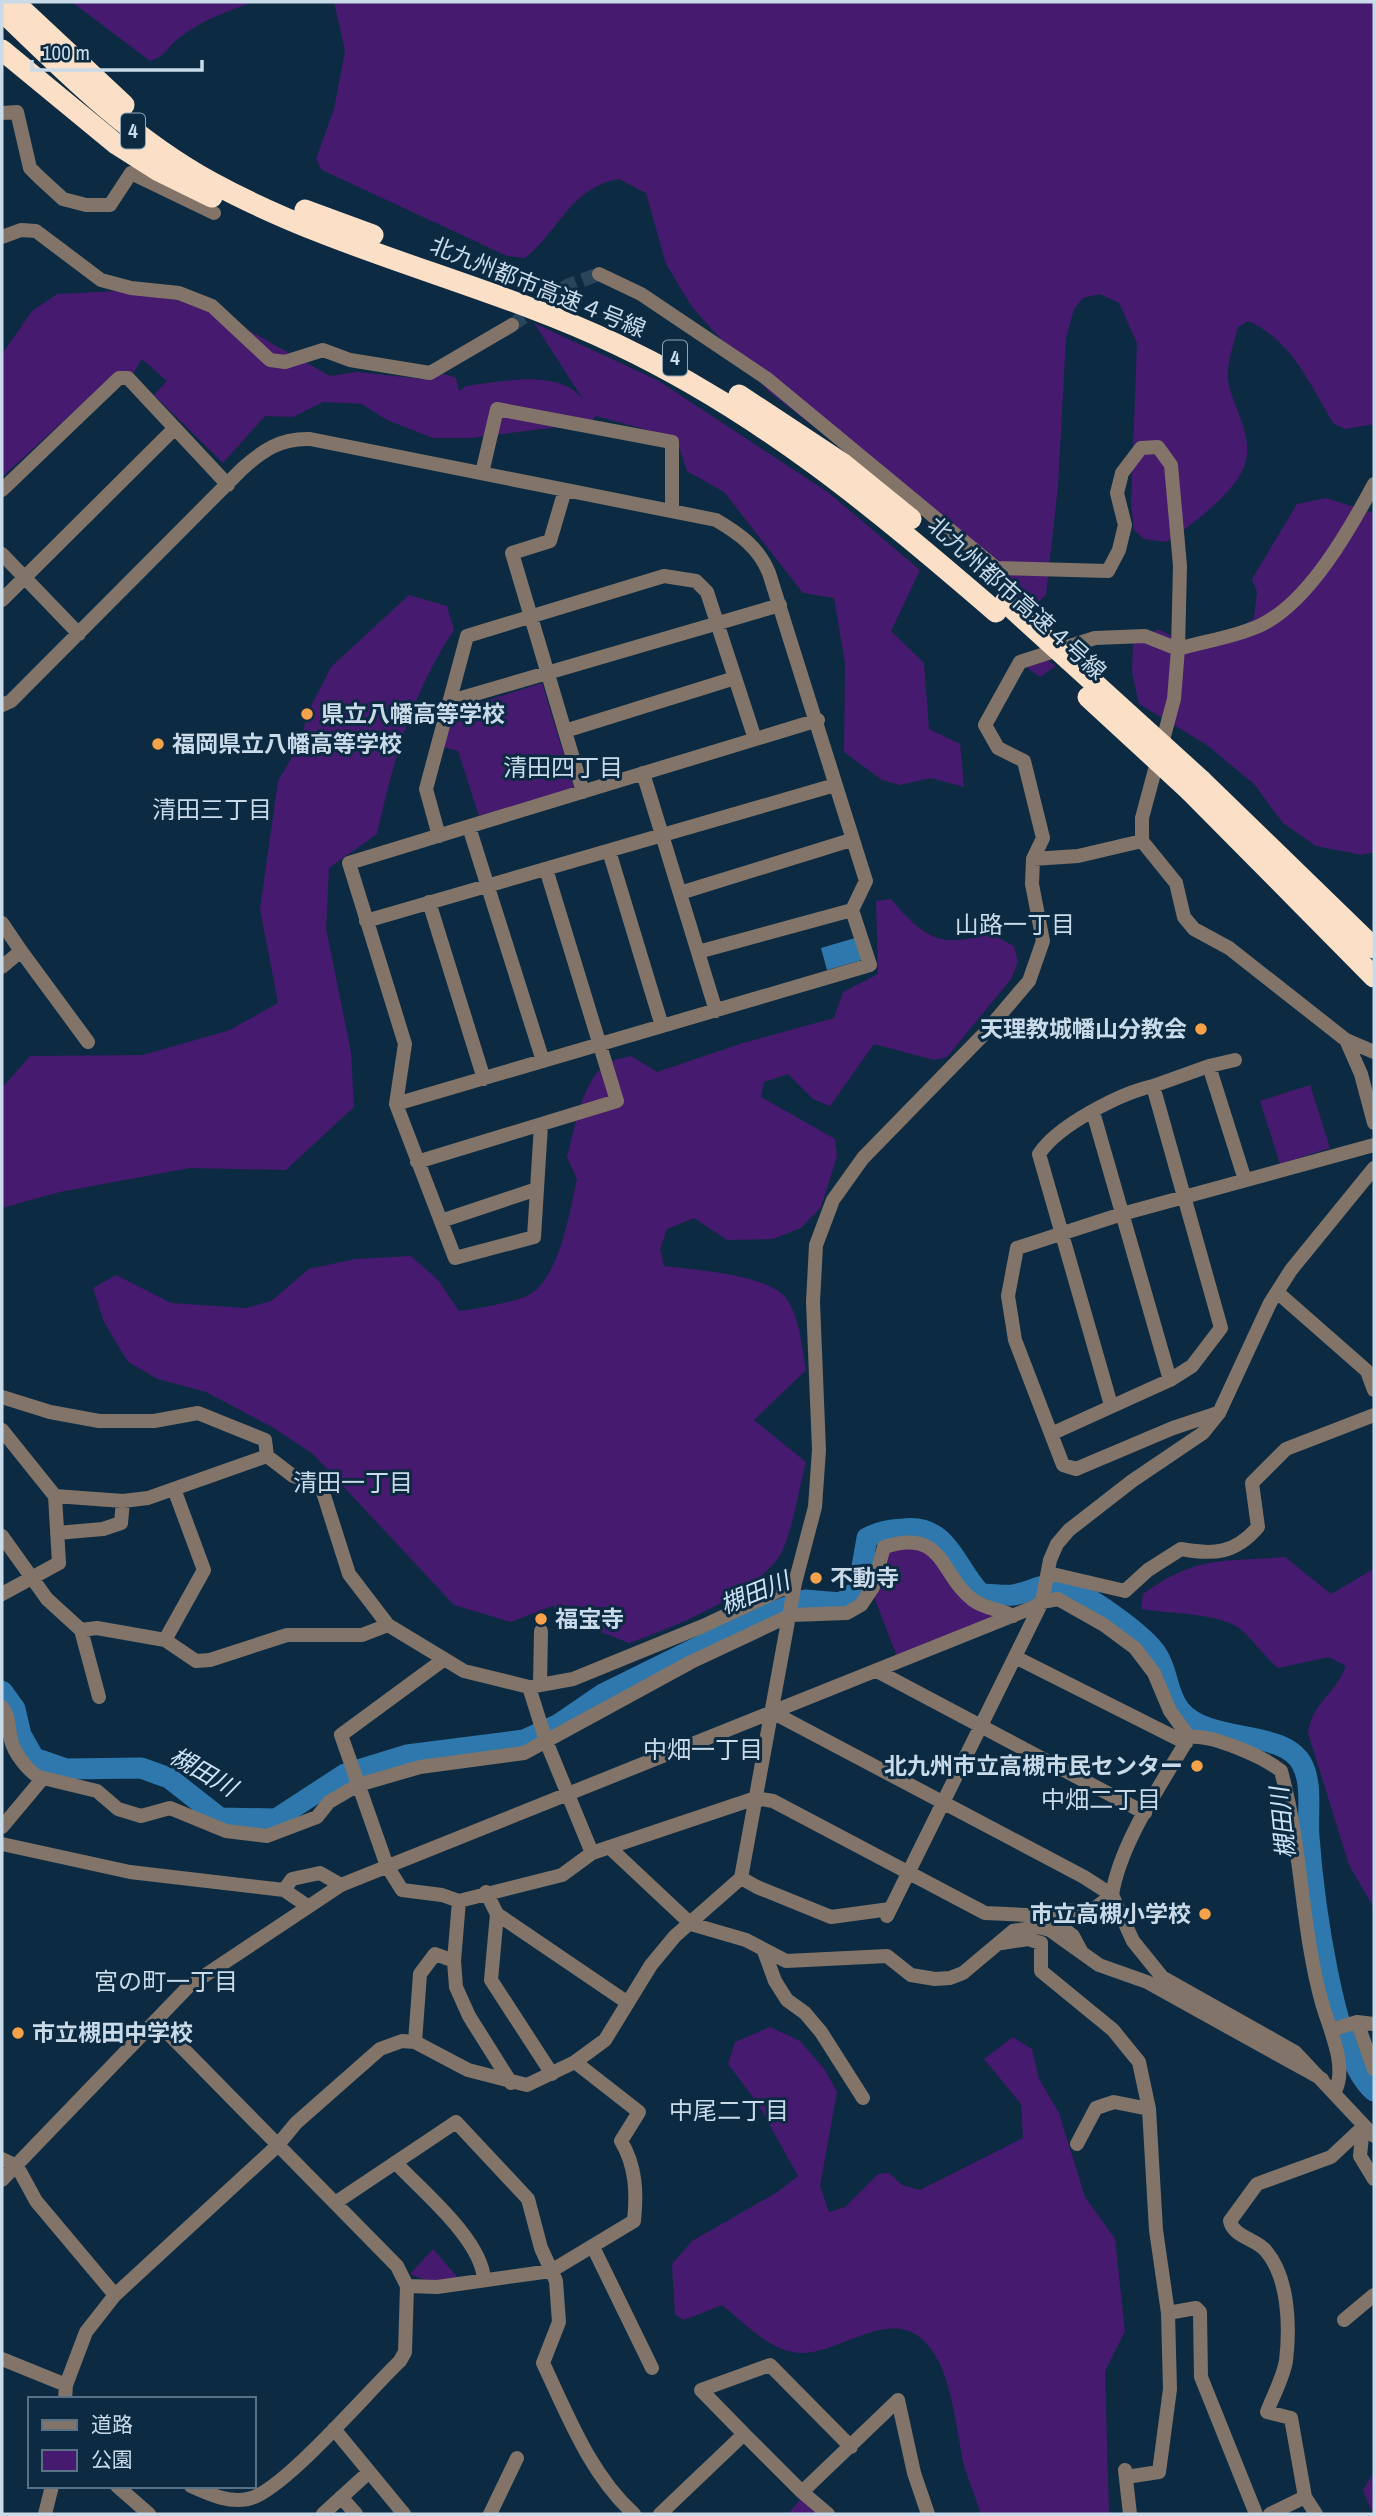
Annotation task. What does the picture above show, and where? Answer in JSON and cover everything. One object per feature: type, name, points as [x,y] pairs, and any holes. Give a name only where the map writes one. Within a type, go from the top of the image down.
[{"type":"highway","name":"北九州都市高速４号線","points":[[14,2],[80,66],[157,131],[219,170],[328,219],[565,306],[669,355],[733,391],[842,463],[890,501],[1000,607],[1195,786]]},
{"type":"highway","points":[[29,2],[52,24],[80,66]]},
{"type":"highway","name":"北九州都市高速４号線","points":[[2,11],[92,97],[149,142],[211,182],[327,234],[562,320],[674,374],[726,403],[834,475],[1000,607]]},
{"type":"highway","points":[[2,50],[95,128],[158,170],[236,207],[327,234]]},
{"type":"highway","points":[[1195,786],[1374,948]]},
{"type":"highway","points":[[1195,786],[1374,977]]},
{"type":"street","points":[[2,113],[17,112],[30,167],[63,199],[86,205],[110,205],[131,173],[214,213]]},
{"type":"street","points":[[2,237],[21,230],[36,231],[85,271],[113,283],[179,293],[212,306],[270,360],[285,362],[323,350],[350,360],[430,373],[512,325]]},
{"type":"street","points":[[599,274],[641,294],[766,378],[996,568],[1108,571],[1119,550],[1125,525],[1117,492],[1122,473],[1141,449],[1158,447],[1171,465],[1180,566],[1178,649],[1174,699],[1142,818],[1142,841],[1175,883],[1184,917],[1194,929],[1229,948],[1346,1040],[1374,1052]]},
{"type":"street","points":[[2,490],[119,378],[128,379],[229,485]]},
{"type":"street","points":[[482,472],[497,409],[672,442],[672,512]]},
{"type":"street","points":[[2,600],[175,428]]},
{"type":"street","points":[[2,705],[11,701],[259,453],[277,443],[295,439],[482,472],[716,520],[748,542],[763,557],[818,720],[851,840],[866,881],[852,910],[870,965],[397,1104]]},
{"type":"street","points":[[2,2359],[66,2392],[86,2332],[115,2295],[277,2146],[296,2123],[380,2049],[402,2041],[415,2042],[455,2065],[527,2085],[575,2062],[605,2039],[662,1952],[741,1878],[795,1588],[815,1507],[818,1450],[813,1302],[816,1245],[833,1200],[863,1158],[984,1035],[1029,981],[1043,941],[1032,884],[1033,859],[1044,838],[1024,761],[998,748],[985,725],[1020,662],[1095,638],[1145,636],[1178,649],[1262,624],[1281,611],[1329,558],[1374,484]]},
{"type":"street","points":[[565,490],[550,541],[512,553],[583,792]]},
{"type":"street","points":[[2,554],[79,634]]},
{"type":"street","points":[[439,836],[426,789],[467,636],[664,576],[696,581],[707,592],[755,739]]},
{"type":"street","points":[[451,701],[780,605]]},
{"type":"street","points":[[565,731],[735,678]]},
{"type":"street","points":[[541,1125],[534,1237],[455,1258],[397,1104],[405,1044],[349,863],[818,720]]},
{"type":"street","points":[[643,773],[716,1011]]},
{"type":"street","points":[[366,921],[835,785]]},
{"type":"street","points":[[469,827],[543,1061]]},
{"type":"street","points":[[680,893],[851,840]]},
{"type":"street","points":[[1033,859],[1078,856],[1142,841]]},
{"type":"street","points":[[609,851],[662,1026]]},
{"type":"street","points":[[418,1162],[617,1101],[546,869]]},
{"type":"street","points":[[429,902],[484,1079]]},
{"type":"street","points":[[698,952],[852,910]]},
{"type":"street","points":[[2,923],[88,1042]]},
{"type":"street","points":[[2,967],[21,951]]},
{"type":"street","points":[[1346,1040],[1361,1074],[1374,1123]]},
{"type":"street","points":[[1111,1405],[1039,1154],[1046,1144],[1127,1092],[1235,1059]]},
{"type":"street","points":[[1209,1066],[1245,1180]]},
{"type":"street","points":[[1051,1434],[1170,1380],[1192,1366],[1221,1328],[1153,1086]]},
{"type":"street","points":[[1093,1112],[1170,1380]]},
{"type":"street","points":[[1219,1413],[1173,1428],[1076,1469],[1063,1465],[1015,1340],[1008,1296],[1017,1248],[1122,1214],[1374,1145]]},
{"type":"street","points":[[741,1878],[757,1888],[831,1916],[889,1912],[1043,1598],[1057,1544],[1069,1530],[1132,1481],[1203,1433],[1219,1413],[1277,1292],[1322,1228],[1374,1168]]},
{"type":"street","points":[[441,1221],[537,1189]]},
{"type":"street","points":[[1277,1292],[1367,1371],[1374,1390]]},
{"type":"street","points":[[2,1397],[50,1412],[99,1421],[154,1421],[198,1413],[265,1440],[267,1455],[293,1476],[321,1486],[349,1574],[388,1625],[464,1671],[534,1686],[573,1679],[795,1588]]},
{"type":"street","points":[[1047,1575],[1125,1591],[1148,1570],[1181,1549],[1213,1555],[1249,1538],[1258,1527],[1251,1483],[1272,1460],[1286,1448],[1374,1415]]},
{"type":"street","points":[[2,1430],[55,1496],[59,1563],[2,1594]]},
{"type":"street","points":[[55,1496],[123,1501],[148,1498],[267,1455]]},
{"type":"street","points":[[165,1640],[204,1570],[174,1489]]},
{"type":"street","points":[[57,1533],[103,1529],[121,1523],[123,1501]]},
{"type":"street","points":[[2,1536],[57,1611],[80,1630],[99,1697]]},
{"type":"street","points":[[2,1707],[7,1713],[6,1746],[32,1773],[97,1791],[118,1809],[141,1816],[170,1808],[226,1831],[267,1836],[317,1817],[354,1776],[524,1754],[691,1662],[791,1615],[847,1613],[861,1605],[873,1587],[884,1547],[898,1542],[923,1544],[937,1554],[974,1601],[1013,1616]]},
{"type":"street","points":[[2,2180],[189,1986],[241,1954],[306,1905],[341,1885],[1013,1616],[1043,1598],[1058,1599],[1104,1625],[1135,1648],[1154,1673],[1170,1711],[1187,1740]]},
{"type":"street","points":[[80,1630],[128,1632],[165,1640],[196,1661],[210,1660],[288,1635],[362,1635],[388,1625]]},
{"type":"street","points":[[541,1630],[534,1686],[541,1725],[592,1853]]},
{"type":"street","points":[[1015,1657],[1187,1740],[1212,1740],[1269,1761],[1281,1771],[1315,1969],[1331,2030],[1340,2081],[1335,2091]]},
{"type":"street","points":[[443,1660],[341,1735],[387,1866],[402,1890],[442,1895],[459,1901],[486,1892],[562,1875],[592,1853],[756,1798],[773,1801],[985,1913],[1048,1916],[1063,1910],[1090,1912],[1112,1895],[1115,1877],[1146,1813],[1187,1740]]},
{"type":"street","points":[[877,1671],[1146,1813]]},
{"type":"street","points":[[772,1712],[1084,1877],[1112,1895],[1133,1941],[1162,1977],[1295,2052],[1335,2091],[1369,2132]]},
{"type":"street","points":[[2,1827],[43,1778]]},
{"type":"street","points":[[2,1844],[130,1872],[284,1890],[306,1905]]},
{"type":"street","points":[[608,1847],[691,1924],[746,1940],[786,1961],[876,1953],[887,1956],[911,1975],[950,1978],[963,1973],[1002,1943],[1013,1931],[1038,1927],[1050,1930],[1099,1965],[1147,1982],[1322,2079]]},
{"type":"street","points":[[284,1890],[292,1879],[320,1873],[341,1885]]},
{"type":"street","points":[[486,1892],[497,1914],[628,2003]]},
{"type":"street","points":[[459,1901],[454,1961],[456,1987],[469,2016],[511,2082]]},
{"type":"street","points":[[497,1914],[491,1980],[552,2074]]},
{"type":"street","points":[[1048,1916],[1073,1936],[1081,1951]]},
{"type":"street","points":[[1002,1943],[1028,1939],[1041,1943],[1041,1971],[1112,2030],[1139,2062],[1149,2109],[1156,2230],[1168,2313],[1170,2389],[1159,2472],[1125,2472],[1130,2514]]},
{"type":"street","points":[[764,1951],[775,1981],[788,2000],[806,2013],[821,2032],[863,2098]]},
{"type":"street","points":[[415,2042],[420,1974],[435,1954],[454,1961]]},
{"type":"street","points":[[156,2021],[397,2266],[407,2286],[405,2352],[400,2361],[334,2429],[275,2484],[249,2499],[224,2500],[196,2488]]},
{"type":"street","points":[[1331,2030],[1355,2023],[1374,2024]]},
{"type":"street","points":[[1355,2023],[1374,2069]]},
{"type":"street","points":[[407,2286],[437,2287],[551,2271],[634,2221],[634,2175],[629,2155],[621,2141],[639,2112],[575,2062]]},
{"type":"street","points":[[1077,2144],[1096,2108],[1114,2102],[1149,2109]]},
{"type":"street","points":[[335,2203],[456,2122],[528,2199],[541,2248],[556,2281],[559,2322],[543,2363],[588,2455],[611,2494],[634,2514]]},
{"type":"street","points":[[1369,2132],[1360,2156],[1374,2179]]},
{"type":"street","points":[[1316,2514],[1305,2497],[1291,2418],[1267,2412],[1286,2362],[1283,2288],[1275,2264],[1265,2248],[1237,2232],[1230,2221],[1257,2184],[1331,2157],[1369,2132]]},
{"type":"street","points":[[2,2159],[17,2166],[36,2201],[115,2295]]},
{"type":"street","points":[[396,2163],[455,2224],[483,2266],[484,2280]]},
{"type":"street","points":[[593,2247],[652,2368]]},
{"type":"street","points":[[1344,2320],[1374,2295]]},
{"type":"street","points":[[1168,2313],[1196,2308],[1199,2312],[1201,2377],[1256,2514]]},
{"type":"street","points":[[828,2514],[802,2492],[701,2390],[770,2365],[851,2447]]},
{"type":"street","points":[[802,2492],[898,2400],[914,2473],[928,2514]]},
{"type":"street","points":[[334,2429],[404,2514]]},
{"type":"street","points":[[660,2514],[744,2434]]},
{"type":"street","points":[[490,2514],[517,2458]]},
{"type":"street","points":[[323,2514],[369,2472]]},
{"type":"street","points":[[46,2514],[52,2488]]},
{"type":"street","points":[[119,2488],[149,2514]]},
{"type":"street","points":[[341,2497],[356,2514]]},
{"type":"street","points":[[1270,2514],[1305,2497]]},
{"type":"green space","points":[[72,2],[253,2],[196,26],[150,61]]},
{"type":"green space","points":[[334,2],[1374,2],[1374,424],[1345,429],[1334,424],[1308,379],[1288,352],[1263,329],[1248,321],[1238,327],[1228,375],[1230,391],[1246,440],[1246,460],[1242,471],[1225,495],[1167,542],[1144,539],[1134,530],[1131,503],[1137,343],[1119,303],[1100,294],[1083,298],[1074,309],[1066,338],[1058,486],[1046,595],[1031,608],[1022,606],[1006,597],[994,584],[983,559],[768,391],[692,307],[666,264],[646,193],[619,179],[589,191],[577,200],[525,258],[507,256],[322,170],[316,159],[334,109],[345,51]]},
{"type":"green space","points":[[118,291],[202,304],[330,376],[357,372],[423,379],[444,374],[456,378],[459,391],[466,386],[496,382],[544,380],[572,389],[583,399],[534,323],[657,380],[829,493],[920,570],[891,631],[924,663],[929,729],[960,744],[964,787],[931,778],[900,785],[882,780],[844,752],[845,663],[834,598],[803,593],[724,492],[687,471],[676,438],[596,416],[590,423],[471,438],[433,438],[387,420],[362,404],[323,402],[293,417],[265,416],[223,463],[154,395],[167,381],[142,359],[131,377],[114,375],[2,477],[2,354],[32,311],[57,294]]},
{"type":"green space","points":[[1326,498],[1374,513],[1374,852],[1362,855],[1316,846],[1283,823],[1254,784],[1207,745],[1139,704],[1132,672],[1133,643],[1158,629],[1186,641],[1208,642],[1229,634],[1254,618],[1257,592],[1252,579],[1297,504]]},
{"type":"green space","points":[[409,595],[447,606],[454,630],[415,703],[397,754],[377,834],[329,868],[326,928],[351,1052],[354,1107],[286,1170],[190,1168],[60,1192],[2,1208],[2,1088],[30,1056],[143,1055],[230,1030],[278,1003],[260,909],[278,781],[301,742],[307,714],[331,667]]},
{"type":"green space","points":[[1044,658],[1056,666],[1040,677],[1025,666]]},
{"type":"green space","points":[[542,683],[574,788],[479,816],[458,751],[444,747],[454,711]]},
{"type":"green space","points":[[891,899],[912,922],[933,936],[957,940],[989,933],[1014,946],[1018,962],[1011,979],[947,1057],[934,1060],[874,1044],[830,1106],[813,1099],[788,1074],[764,1082],[761,1097],[835,1139],[837,1156],[821,1207],[801,1228],[773,1239],[727,1240],[694,1218],[667,1229],[660,1249],[664,1266],[750,1279],[779,1292],[788,1301],[800,1335],[806,1370],[754,1420],[806,1462],[784,1547],[768,1569],[752,1583],[712,1608],[629,1643],[578,1623],[552,1606],[511,1622],[454,1605],[313,1454],[272,1427],[206,1392],[158,1379],[128,1362],[104,1322],[93,1288],[116,1275],[171,1303],[246,1308],[271,1301],[309,1269],[355,1259],[411,1256],[438,1280],[459,1311],[497,1305],[532,1293],[542,1284],[557,1257],[577,1179],[567,1157],[581,1105],[592,1080],[600,1070],[612,1061],[631,1056],[657,1072],[743,1043],[834,1018],[843,992],[878,974],[876,901]]},
{"type":"green space","points":[[1310,1085],[1330,1148],[1280,1164],[1260,1101]]},
{"type":"green space","points":[[1374,1542],[1374,1908],[1349,1865],[1308,1733],[1314,1713],[1346,1666],[1329,1657],[1278,1668],[1235,1625],[1210,1617],[1141,1609],[1143,1594],[1162,1581],[1195,1566],[1227,1561],[1285,1557],[1331,1594],[1372,1570]]},
{"type":"green space","points":[[896,1546],[925,1550],[1001,1617],[898,1659],[874,1597],[887,1551]]},
{"type":"green space","points":[[770,2027],[800,2041],[825,2070],[837,2092],[820,2186],[829,2212],[845,2207],[878,2174],[889,2173],[902,2185],[920,2190],[1023,2138],[1021,2104],[984,2059],[1013,2037],[1032,2049],[1039,2079],[1059,2113],[1085,2197],[1115,2239],[1125,2331],[1105,2371],[1109,2514],[981,2514],[965,2469],[950,2395],[941,2367],[921,2338],[907,2330],[874,2332],[804,2353],[781,2349],[770,2343],[722,2305],[684,2320],[675,2315],[672,2264],[692,2241],[776,2193],[798,2176],[758,2104],[728,2064],[735,2042]]},
{"type":"green space","points":[[433,2249],[458,2278],[428,2281],[410,2274]]},
{"type":"green space","points":[[1374,2472],[1374,2514],[1373,2514],[1363,2490]]},
{"type":"green space","points":[[802,2497],[820,2514],[788,2514]]},
{"type":"water","points":[[855,938],[862,960],[827,970],[821,948]]},
{"type":"waterway","name":"槻田川","points":[[2,1691],[15,1709],[21,1735],[34,1758],[66,1769],[141,1768],[169,1778],[220,1818],[276,1819],[345,1774],[407,1755],[524,1740],[559,1724],[603,1694],[757,1618],[805,1600],[841,1603],[858,1590],[867,1538],[890,1530],[919,1529],[931,1533],[950,1550],[981,1594],[1013,1595],[1055,1584],[1098,1605],[1128,1626],[1151,1647],[1161,1662],[1176,1704],[1193,1721],[1226,1733],[1279,1745],[1292,1753],[1302,1764],[1309,1800],[1311,1862],[1336,2011],[1360,2073],[1374,2091]]},
{"type":"tunnel","points":[[512,325],[569,285],[599,274]]},
{"type":"place","name":"県立八幡高等学校","points":[[307,714]]},
{"type":"place","name":"福岡県立八幡高等学校","points":[[158,744]]},
{"type":"place","name":"天理教城幡山分教会","points":[[1201,1029]]},
{"type":"place","name":"不動寺","points":[[816,1578]]},
{"type":"place","name":"福宝寺","points":[[541,1619]]},
{"type":"place","name":"北九州市立高槻市民センター","points":[[1197,1766]]},
{"type":"place","name":"市立高槻小学校","points":[[1205,1914]]},
{"type":"place","name":"市立槻田中学校","points":[[18,2033]]},
{"type":"district","name":"清田四丁目","points":[[563,768]]},
{"type":"district","name":"清田三丁目","points":[[212,810]]},
{"type":"district","name":"山路一丁目","points":[[1015,925]]},
{"type":"district","name":"清田一丁目","points":[[353,1483]]},
{"type":"district","name":"中畑一丁目","points":[[703,1750]]},
{"type":"district","name":"中畑二丁目","points":[[1101,1800]]},
{"type":"district","name":"宮の町一丁目","points":[[166,1982]]},
{"type":"district","name":"中尾二丁目","points":[[729,2111]]}]
